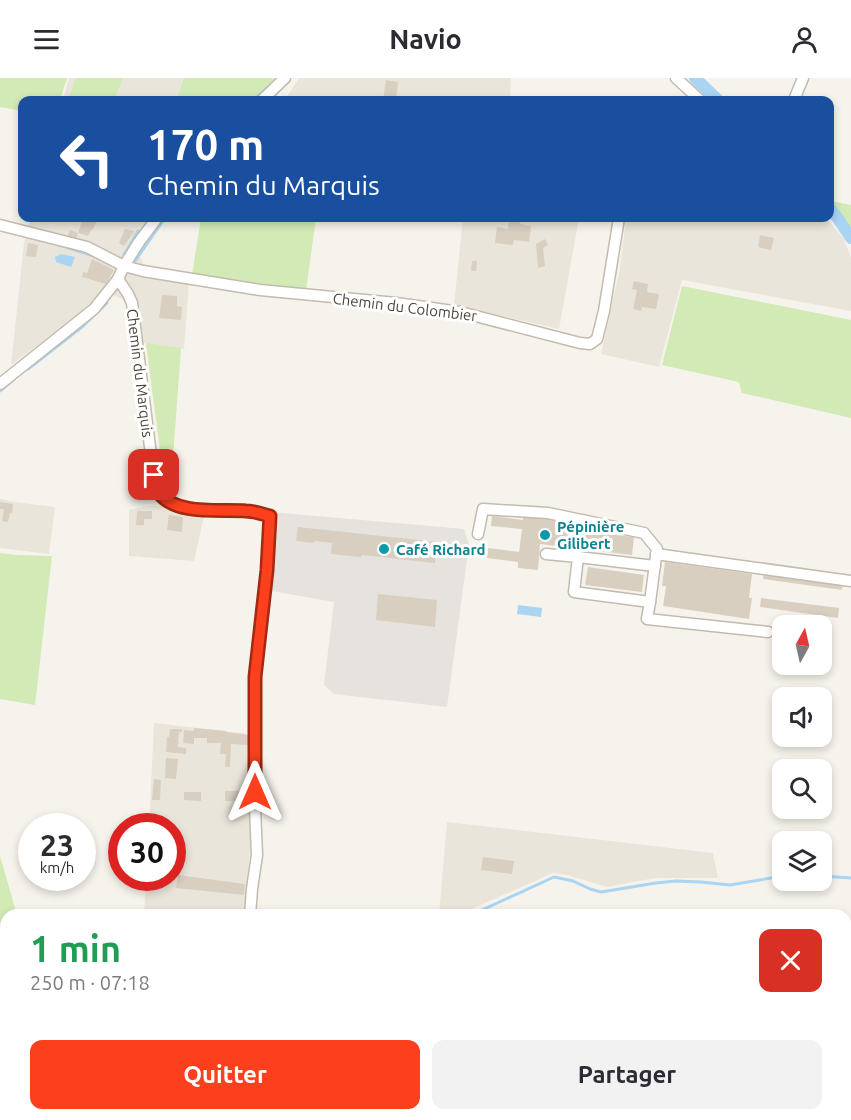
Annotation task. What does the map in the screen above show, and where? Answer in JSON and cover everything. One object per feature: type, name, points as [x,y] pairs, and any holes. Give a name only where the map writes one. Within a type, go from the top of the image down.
[{"type":"street","points":[[266,96],[285,78]]},
{"type":"street","points":[[676,78],[696,96]]},
{"type":"street","points":[[796,96],[803,78]]},
{"type":"street","points":[[0,384],[94,309],[118,279],[139,242],[154,222]]},
{"type":"street","name":"Chemin du Colombier","points":[[124,266],[260,290],[396,303],[460,312],[590,344],[597,339],[604,311],[618,222]]},
{"type":"street","points":[[0,225],[87,247],[124,266]]},
{"type":"street","name":"Chemin du Marquis","points":[[118,279],[132,303],[151,455],[158,492],[167,501],[182,508],[249,511],[270,516],[267,570],[255,677],[257,855],[250,909]]},
{"type":"street","points":[[478,534],[483,508],[548,513],[644,533],[657,549],[647,619],[768,632]]},
{"type":"street","points":[[546,554],[655,566]]},
{"type":"street","points":[[656,554],[851,580]]},
{"type":"street","points":[[578,557],[574,592],[650,602]]},
{"type":"shaded area","points":[[69,78],[184,78],[177,96],[64,96]]},
{"type":"shaded area","points":[[299,78],[511,78],[510,96],[288,96]]},
{"type":"shaded area","points":[[30,222],[160,222],[139,255],[149,275],[189,282],[184,349],[132,341],[126,300],[105,292],[89,307],[11,365],[24,243]]},
{"type":"shaded area","points":[[463,222],[578,222],[559,329],[454,305]]},
{"type":"shaded area","points":[[626,222],[829,222],[844,239],[851,258],[851,311],[682,280],[659,367],[601,354],[620,268]]},
{"type":"shaded area","points":[[0,499],[55,507],[49,554],[0,548]]},
{"type":"shaded area","points":[[148,506],[164,506],[204,516],[194,561],[129,556],[129,510]]},
{"type":"shaded area","points":[[271,512],[464,529],[469,545],[447,707],[334,694],[324,685],[334,602],[272,591]]},
{"type":"shaded area","points":[[154,723],[250,734],[251,838],[245,909],[144,909],[145,891],[186,891],[186,813],[150,813]]},
{"type":"shaded area","points":[[447,822],[713,853],[718,878],[655,878],[607,887],[553,873],[472,909],[440,909]]},
{"type":"green space","points":[[0,78],[67,78],[61,96],[18,96],[18,110],[0,107]]},
{"type":"green space","points":[[76,78],[123,78],[116,96],[69,96]]},
{"type":"green space","points":[[184,78],[276,78],[256,96],[177,96]]},
{"type":"green space","points":[[834,202],[851,205],[851,231],[834,206]]},
{"type":"green space","points":[[200,222],[315,222],[306,291],[243,284],[192,275]]},
{"type":"green space","points":[[682,286],[851,320],[851,418],[742,393],[739,382],[662,365]]},
{"type":"green space","points":[[146,343],[181,348],[171,485],[164,481]]},
{"type":"green space","points":[[0,553],[52,556],[35,705],[0,699]]},
{"type":"green space","points":[[0,856],[15,909],[0,909]]},
{"type":"water","points":[[61,254],[75,257],[71,267],[56,262],[55,257]]},
{"type":"water","points":[[518,605],[542,608],[541,617],[517,614]]},
{"type":"building","points":[[386,80],[398,82],[396,96],[384,96]]},
{"type":"building","points":[[82,222],[96,222],[88,236],[78,233]]},
{"type":"building","points":[[509,222],[520,222],[520,224],[531,226],[529,242],[514,240],[513,245],[495,243],[497,227],[508,229]]},
{"type":"building","points":[[125,229],[135,231],[124,246],[119,243]]},
{"type":"building","points":[[70,230],[78,233],[76,240],[67,238]]},
{"type":"building","points":[[760,235],[774,238],[771,250],[758,247]]},
{"type":"building","points":[[545,239],[548,245],[543,248],[545,266],[538,268],[536,244]]},
{"type":"building","points":[[28,243],[38,245],[36,257],[26,256]]},
{"type":"building","points":[[92,259],[114,270],[106,284],[82,277],[83,272],[87,273]]},
{"type":"building","points":[[472,261],[477,261],[476,271],[471,271]]},
{"type":"building","points":[[634,281],[648,284],[647,292],[659,294],[656,309],[642,307],[641,311],[633,309],[637,290],[632,289]]},
{"type":"building","points":[[162,295],[177,296],[177,306],[182,307],[181,320],[159,318]]},
{"type":"building","points":[[0,502],[13,504],[8,522],[2,521],[4,509],[0,509]]},
{"type":"building","points":[[137,511],[152,511],[152,519],[144,519],[144,525],[136,525]]},
{"type":"building","points":[[169,515],[183,517],[182,532],[167,530]]},
{"type":"building","points":[[492,516],[523,520],[523,516],[556,520],[556,528],[634,537],[632,555],[540,544],[538,570],[518,568],[518,562],[487,558],[488,548],[519,552],[522,529],[491,526]]},
{"type":"building","name":"Café Richard","points":[[298,527],[437,542],[435,563],[331,554],[332,543],[296,541]]},
{"type":"building","points":[[665,562],[752,574],[749,619],[663,606],[666,586],[662,586]]},
{"type":"building","points":[[588,567],[644,575],[642,592],[585,585]]},
{"type":"building","points":[[764,570],[843,581],[842,590],[763,579]]},
{"type":"building","points":[[378,594],[437,600],[435,627],[376,620]]},
{"type":"building","points":[[761,598],[839,608],[838,618],[832,617],[832,615],[760,607]]},
{"type":"building","points":[[194,728],[248,735],[248,745],[231,744],[230,767],[225,767],[226,754],[220,754],[221,743],[207,743],[207,738],[194,738],[194,744],[183,743],[184,730],[194,731]]},
{"type":"building","points":[[170,729],[182,729],[182,732],[179,732],[178,747],[186,748],[186,754],[166,752]]},
{"type":"building","points":[[166,758],[178,759],[176,779],[165,778]]},
{"type":"building","points":[[154,779],[161,780],[160,800],[152,800]]},
{"type":"building","points":[[225,791],[241,791],[241,801],[225,801]]},
{"type":"building","points":[[184,792],[201,792],[201,801],[184,800]]},
{"type":"building","points":[[483,857],[514,861],[512,874],[481,870]]},
{"type":"building","points":[[186,876],[245,884],[244,895],[186,889]]},
{"type":"waterway","points":[[695,78],[714,96]]},
{"type":"waterway","points":[[258,96],[268,87]]},
{"type":"waterway","points":[[834,214],[851,238]]},
{"type":"waterway","points":[[135,261],[162,222]]},
{"type":"waterway","points":[[124,255],[138,231]]},
{"type":"waterway","points":[[66,247],[94,256]]},
{"type":"waterway","points":[[28,369],[82,327],[107,303]]},
{"type":"waterway","points":[[0,391],[13,380]]},
{"type":"waterway","points":[[484,909],[554,877],[573,881],[601,892],[676,881],[730,885],[772,878]]},
{"type":"waterway","points":[[832,877],[851,878]]},
{"type":"place","name":"Pépinière Gilibert","points":[[545,535]]},
{"type":"place","name":"Café Richard","points":[[384,549]]},
{"type":"route","points":[[154,475],[158,492],[167,501],[182,508],[249,511],[270,516],[267,570],[255,677],[255,792]]}]
